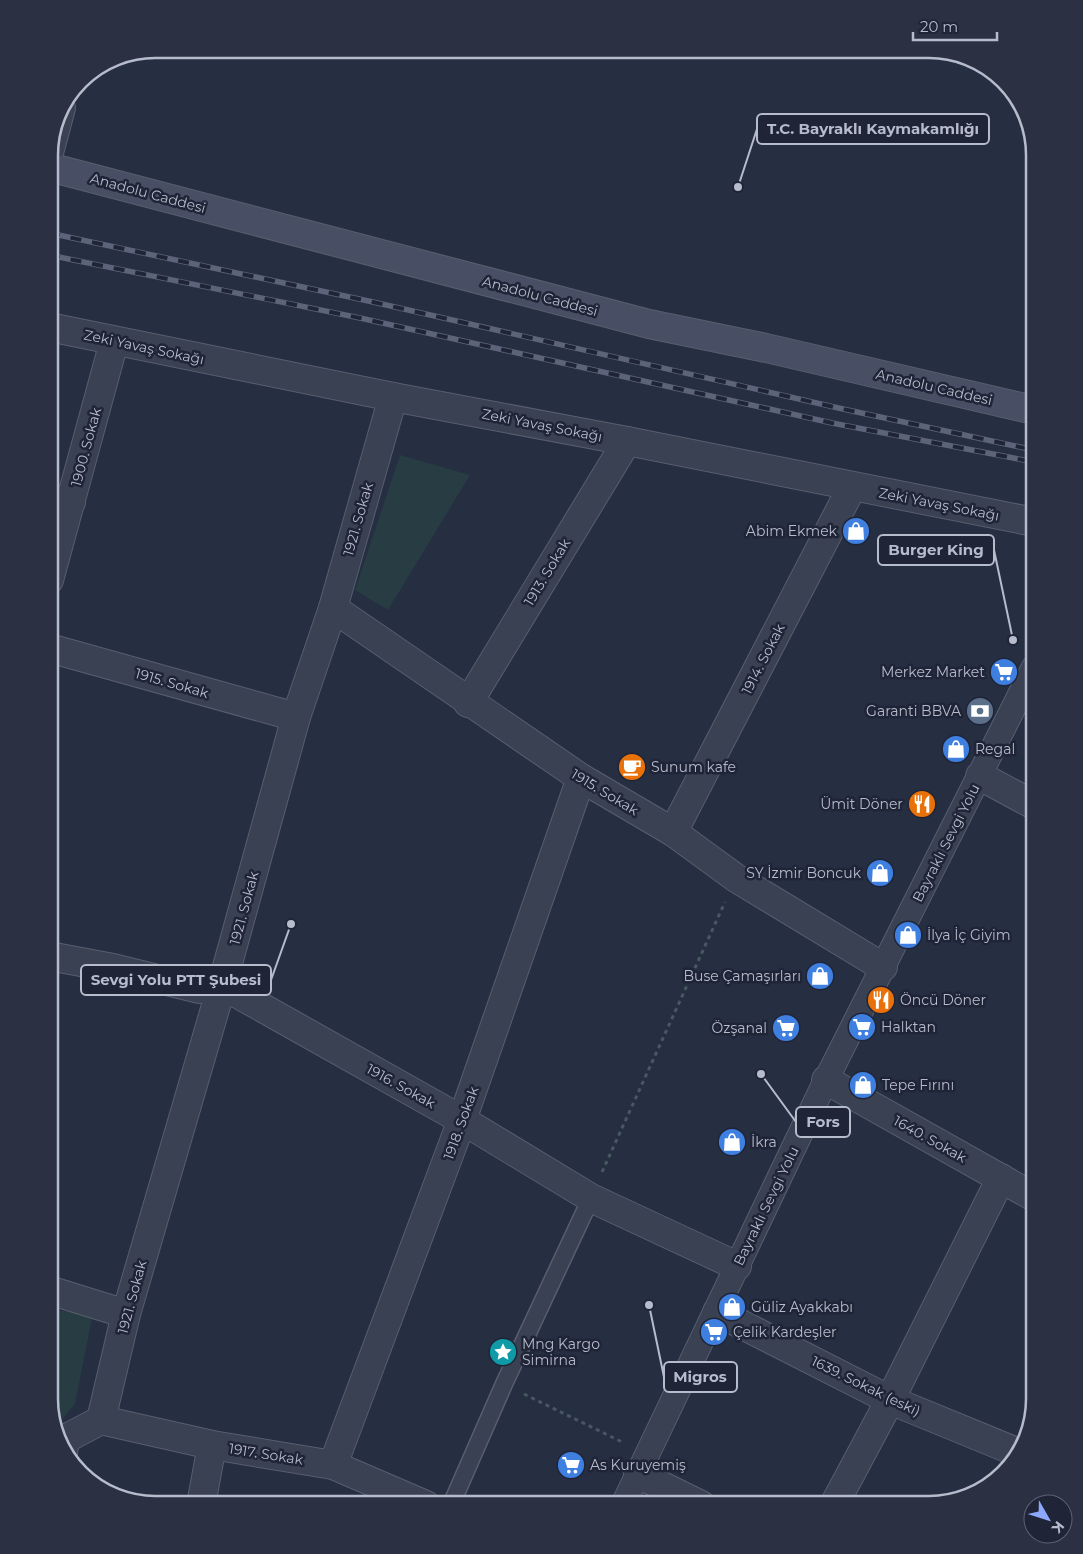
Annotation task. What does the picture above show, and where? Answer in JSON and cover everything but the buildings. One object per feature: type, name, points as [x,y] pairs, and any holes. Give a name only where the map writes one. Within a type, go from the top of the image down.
[{"type":"main road","name":"Anadolu Caddesi","points":[[58,169],[649,324],[766,348],[1026,408]]},
{"type":"street","name":"Zeki Yavaş Sokağı","points":[[58,329],[114,342],[393,397],[627,440],[852,487],[1026,520]]},
{"type":"street","name":"1900. Sokak","points":[[58,515],[60,500],[114,342]]},
{"type":"street","name":"1921. Sokak","points":[[101,1420],[126,1314],[222,986],[296,717],[333,608],[393,397]]},
{"type":"street","name":"1913. Sokak","points":[[468,702],[627,440]]},
{"type":"street","name":"1914. Sokak","points":[[673,832],[852,487]]},
{"type":"street","name":"1915. Sokak","points":[[333,608],[581,778],[673,832],[736,878],[883,967]]},
{"type":"street","name":"1915. Sokak","points":[[58,651],[296,717]]},
{"type":"street","name":"Bayraklı Sevgi Yolu","points":[[628,1496],[717,1312],[826,1080],[1026,684]]},
{"type":"street","points":[[980,776],[1026,801]]},
{"type":"street","name":"1918. Sokak","points":[[333,1465],[462,1120],[581,778]]},
{"type":"street","points":[[58,958],[113,968],[198,989],[222,986]]},
{"type":"street","name":"1916. Sokak","points":[[222,986],[462,1120],[591,1198],[737,1266]]},
{"type":"street","name":"1640. Sokak","points":[[826,1080],[1026,1192]]},
{"type":"street","points":[[839,1496],[890,1400],[1001,1178]]},
{"type":"street","points":[[58,1293],[126,1314]]},
{"type":"street","name":"1639. Sokak (eski)","points":[[717,1312],[890,1400],[1012,1450]]},
{"type":"street","points":[[66,1439],[101,1420]]},
{"type":"street","name":"1917. Sokak","points":[[101,1420],[212,1445],[333,1465],[405,1496]]},
{"type":"street","points":[[202,1496],[212,1445]]},
{"type":"street","points":[[643,1465],[688,1496]]},
{"type":"lane","points":[[455,1496],[504,1384],[591,1198]]},
{"type":"path","points":[[591,1198],[736,878]]},
{"type":"path","points":[[504,1384],[643,1465]]},
{"type":"shaded area","points":[[400,455],[470,475],[388,610],[355,590]]},
{"type":"shaded area","points":[[58,1311],[93,1313],[75,1404],[60,1422],[58,1412]]},
{"type":"railway","points":[[58,235],[373,302],[843,409],[1026,448]]},
{"type":"railway","points":[[58,257],[360,318],[832,423],[1026,460]]},
{"type":"place","name":"T.C. Bayraklı Kaymakamlığı","points":[[738,187]]},
{"type":"place","name":"Abim Ekmek","points":[[856,531]]},
{"type":"place","name":"Burger King","points":[[1013,640]]},
{"type":"place","name":"Merkez Market","points":[[1004,672]]},
{"type":"place","name":"Garanti BBVA","points":[[980,711]]},
{"type":"place","name":"Regal","points":[[956,749]]},
{"type":"place","name":"Sunum kafe","points":[[632,767]]},
{"type":"place","name":"Ümit Döner","points":[[922,804]]},
{"type":"place","name":"SY İzmir Boncuk","points":[[880,873]]},
{"type":"place","name":"Sevgi Yolu PTT Şubesi","points":[[291,924]]},
{"type":"place","name":"İlya İç Giyim","points":[[908,935]]},
{"type":"place","name":"Buse Çamaşırları","points":[[820,976]]},
{"type":"place","name":"Öncü Döner","points":[[881,1000]]},
{"type":"place","name":"Halktan","points":[[862,1027]]},
{"type":"place","name":"Özşanal","points":[[786,1028]]},
{"type":"place","name":"Fors","points":[[761,1074]]},
{"type":"place","name":"Tepe Fırını","points":[[863,1085]]},
{"type":"place","name":"İkra","points":[[732,1142]]},
{"type":"place","name":"Migros","points":[[649,1305]]},
{"type":"place","name":"Güliz Ayakkabı","points":[[732,1307]]},
{"type":"place","name":"Çelik Kardeşler","points":[[714,1332]]},
{"type":"place","name":"Mng Kargo Simirna","points":[[503,1352]]},
{"type":"place","name":"As Kuruyemiş","points":[[571,1465]]}]
